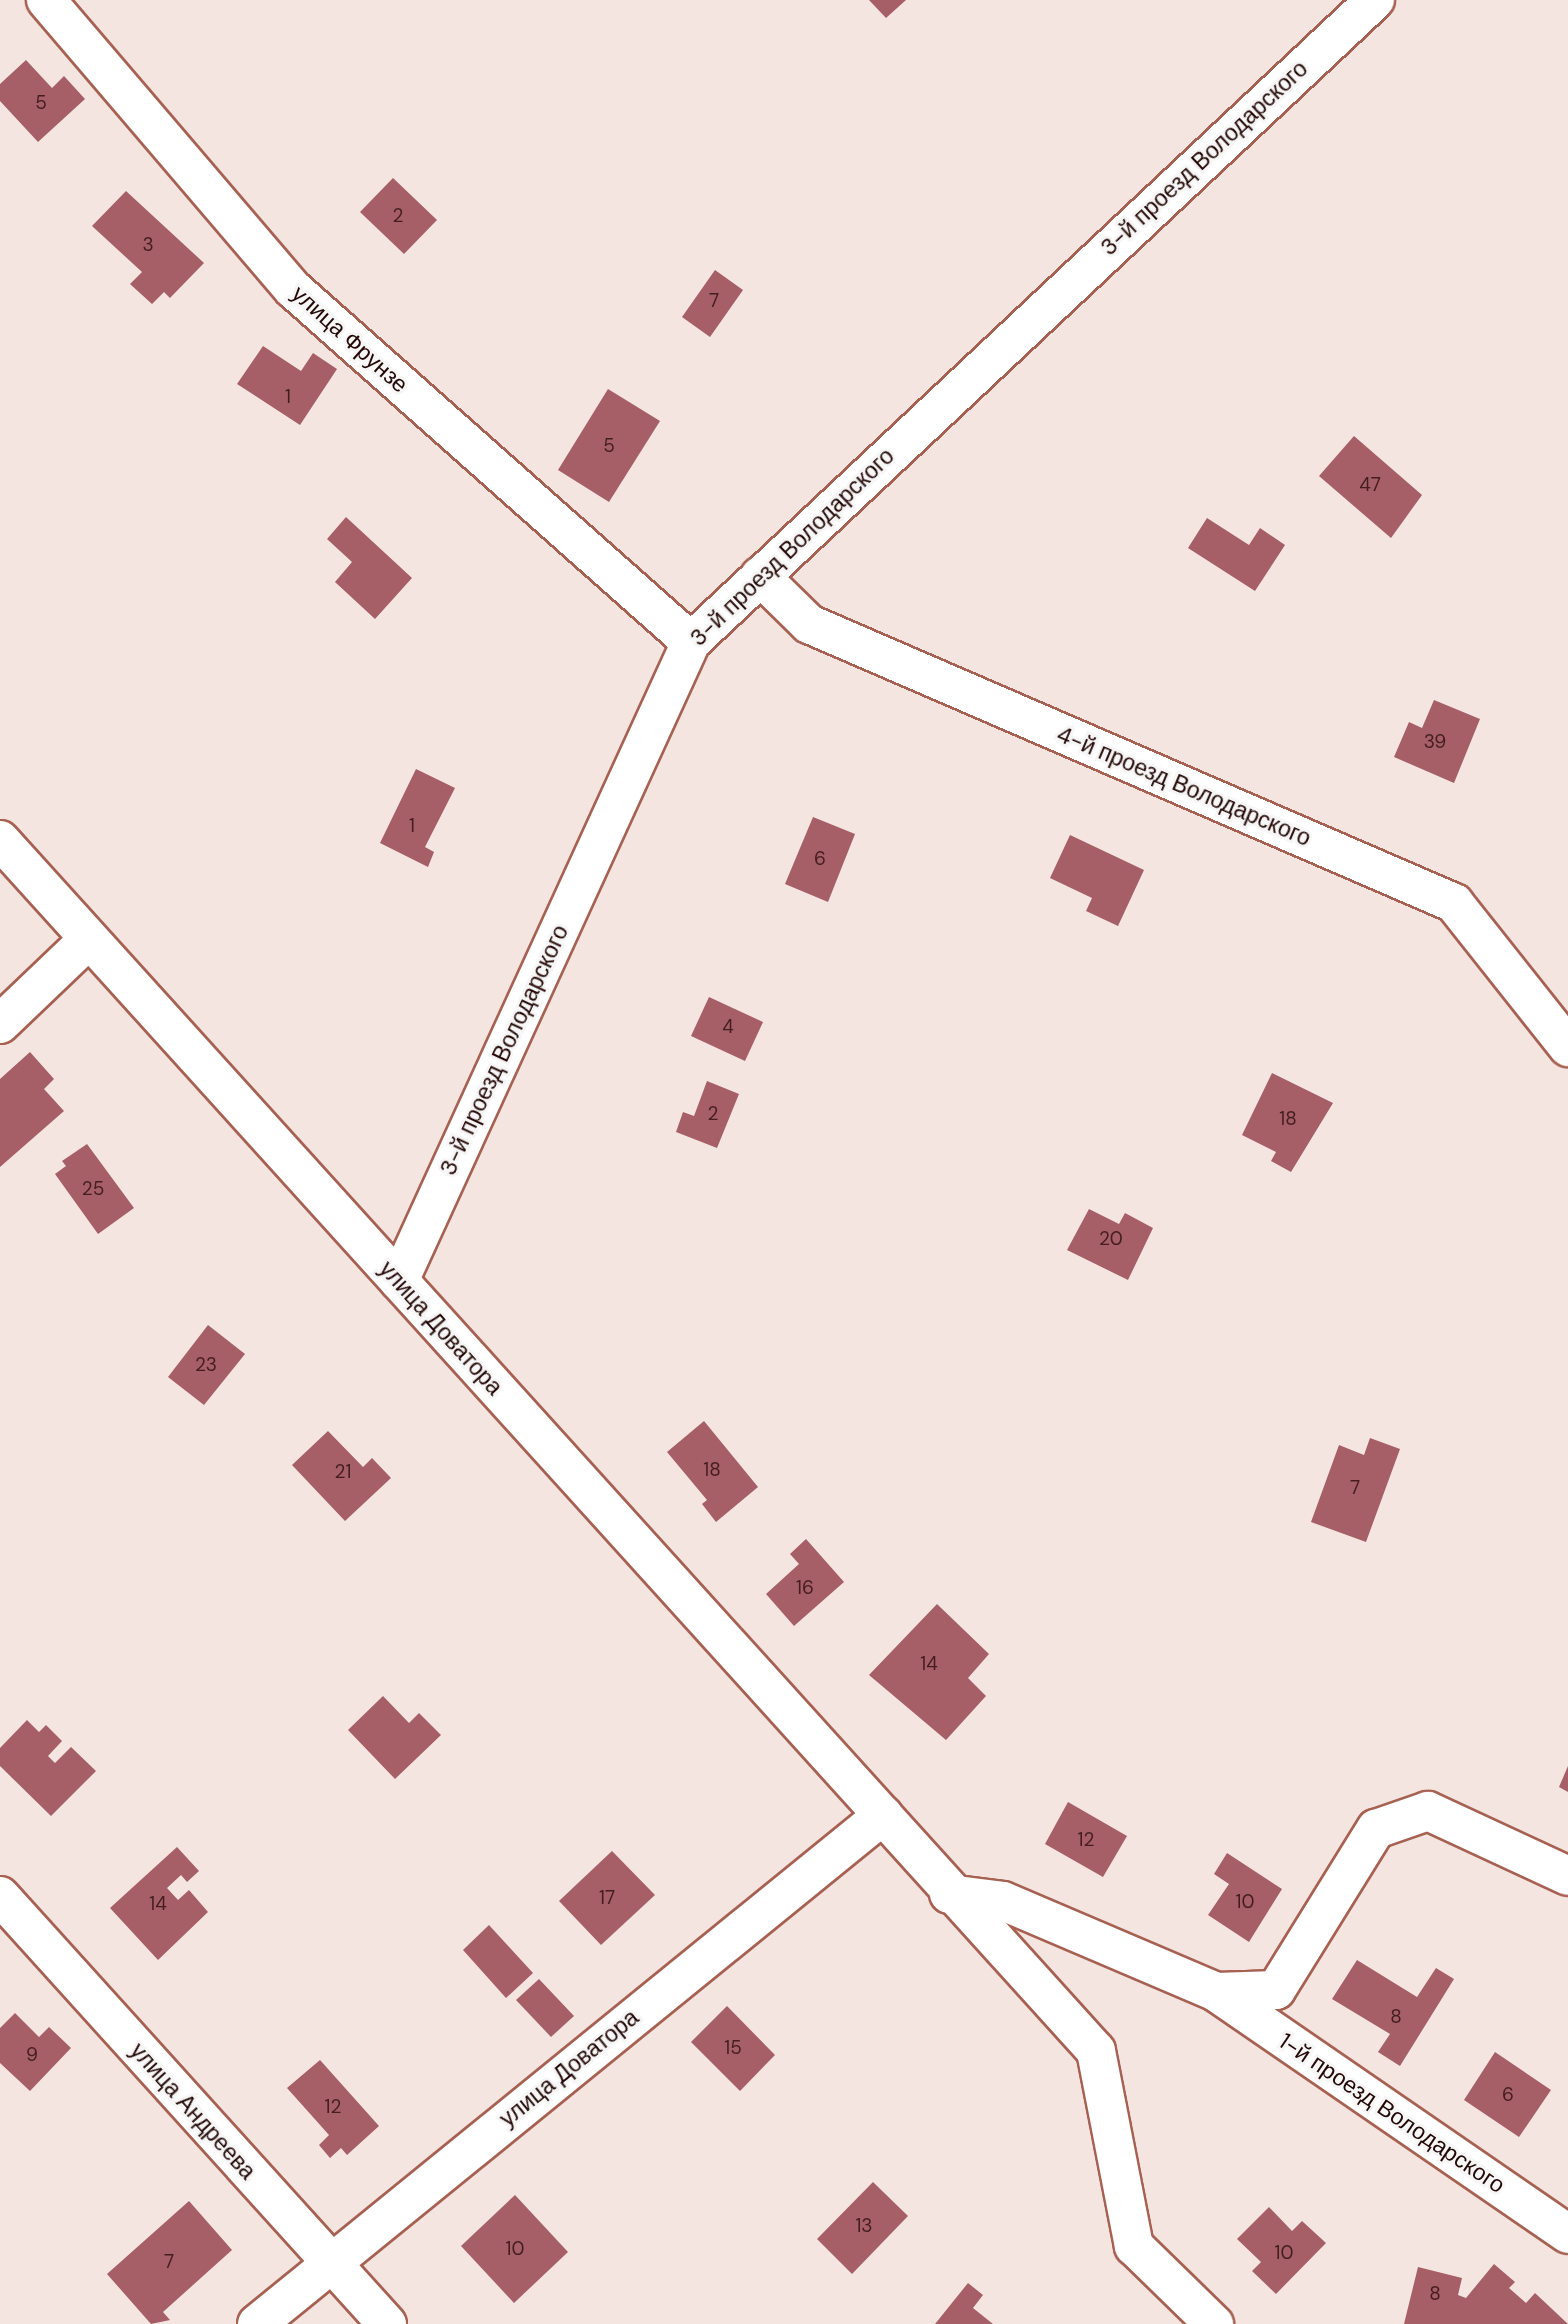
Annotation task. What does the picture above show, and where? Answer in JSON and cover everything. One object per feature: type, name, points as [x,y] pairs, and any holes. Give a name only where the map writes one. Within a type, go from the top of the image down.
[{"type":"street","name":"улица Фрунзе","points":[[46,0],[293,289],[691,642]]},
{"type":"street","name":"3-й проезд Володарского","points":[[399,1281],[691,642],[1375,0]]},
{"type":"street","name":"4-й проезд Володарского","points":[[760,576],[809,624],[1454,903],[1568,1047]]},
{"type":"street","name":"улица Доватора","points":[[0,840],[883,1815],[949,1894],[1096,2051],[1134,2246],[1214,2324]]},
{"type":"street","points":[[0,1024],[89,939]]},
{"type":"street","points":[[949,1894],[1003,1900],[1216,1992],[1276,1990],[1376,1829],[1428,1811],[1568,1876]]},
{"type":"street","name":"улица Доватора","points":[[257,2324],[328,2262],[883,1815]]},
{"type":"street","name":"улица Андреева","points":[[0,1896],[328,2262],[387,2324]]},
{"type":"street","name":"1-й проезд Володарского","points":[[1216,1992],[1568,2234]]},
{"type":"building","points":[[869,0],[906,0],[886,18]]},
{"type":"building","points":[[26,60],[52,88],[64,76],[85,99],[38,142],[0,101],[0,84]]},
{"type":"building","points":[[393,178],[437,220],[404,254],[360,212]]},
{"type":"building","points":[[126,191],[204,263],[170,298],[164,292],[152,304],[130,284],[142,272],[92,226]]},
{"type":"building","points":[[715,270],[743,290],[710,337],[682,317]]},
{"type":"building","points":[[263,346],[301,371],[313,353],[337,369],[300,425],[237,384]]},
{"type":"building","points":[[608,389],[660,421],[609,502],[558,470]]},
{"type":"building","points":[[1354,436],[1422,495],[1391,538],[1319,476]]},
{"type":"building","points":[[346,517],[412,578],[375,619],[335,582],[352,562],[327,539]]},
{"type":"building","points":[[1207,518],[1249,545],[1260,528],[1285,545],[1255,591],[1188,548]]},
{"type":"building","points":[[1434,700],[1480,719],[1454,783],[1394,757],[1409,722],[1422,728]]},
{"type":"building","points":[[416,769],[455,788],[425,847],[434,852],[428,867],[380,843]]},
{"type":"building","points":[[813,817],[855,834],[828,902],[785,884]]},
{"type":"building","points":[[1070,835],[1144,870],[1118,926],[1086,911],[1092,898],[1050,878]]},
{"type":"building","points":[[709,997],[763,1022],[745,1061],[691,1036]]},
{"type":"building","points":[[30,1052],[54,1079],[44,1089],[64,1111],[0,1167],[0,1079]]},
{"type":"building","points":[[1272,1073],[1333,1103],[1291,1172],[1271,1161],[1276,1152],[1242,1135]]},
{"type":"building","points":[[707,1081],[739,1094],[717,1148],[676,1132],[683,1112],[694,1116]]},
{"type":"building","points":[[87,1144],[134,1208],[98,1234],[55,1174],[66,1166],[62,1161]]},
{"type":"building","points":[[1089,1209],[1119,1224],[1125,1213],[1153,1228],[1128,1280],[1067,1250]]},
{"type":"building","points":[[208,1325],[245,1354],[204,1405],[168,1377]]},
{"type":"building","points":[[704,1421],[758,1487],[716,1522],[702,1504],[707,1500],[667,1452]]},
{"type":"building","points":[[328,1431],[363,1467],[372,1458],[391,1478],[345,1521],[292,1465]]},
{"type":"building","points":[[1370,1438],[1400,1449],[1366,1542],[1311,1522],[1339,1445],[1364,1455]]},
{"type":"building","points":[[806,1539],[844,1582],[794,1626],[766,1594],[799,1564],[790,1554]]},
{"type":"building","points":[[937,1604],[989,1654],[968,1678],[986,1696],[946,1740],[869,1675]]},
{"type":"building","points":[[383,1696],[409,1723],[419,1713],[441,1735],[395,1779],[348,1730]]},
{"type":"building","points":[[27,1720],[39,1732],[46,1725],[62,1741],[48,1756],[55,1763],[71,1747],[96,1771],[51,1816],[0,1766],[0,1748]]},
{"type":"building","points":[[1568,1766],[1568,1792],[1559,1787]]},
{"type":"building","points":[[1068,1802],[1127,1836],[1103,1877],[1045,1844]]},
{"type":"building","points":[[177,1847],[199,1871],[187,1882],[181,1875],[167,1888],[178,1900],[189,1890],[208,1912],[158,1960],[110,1908]]},
{"type":"building","points":[[612,1851],[655,1895],[601,1945],[559,1901]]},
{"type":"building","points":[[1227,1853],[1282,1889],[1249,1942],[1208,1915],[1229,1884],[1214,1874]]},
{"type":"building","points":[[489,1925],[533,1973],[506,1998],[463,1950]]},
{"type":"building","points":[[1357,1960],[1417,1997],[1436,1968],[1454,1979],[1400,2066],[1378,2052],[1390,2034],[1332,1999]]},
{"type":"building","points":[[539,1979],[574,2016],[551,2037],[516,2000]]},
{"type":"building","points":[[727,2006],[775,2055],[740,2091],[691,2042]]},
{"type":"building","points":[[15,2013],[39,2037],[49,2027],[71,2048],[30,2091],[0,2063],[0,2028]]},
{"type":"building","points":[[1495,2052],[1551,2090],[1519,2137],[1464,2100]]},
{"type":"building","points":[[320,2060],[379,2126],[347,2155],[341,2148],[330,2158],[319,2145],[329,2135],[287,2088]]},
{"type":"building","points":[[873,2182],[908,2216],[852,2274],[817,2239]]},
{"type":"building","points":[[515,2195],[568,2252],[514,2303],[461,2246]]},
{"type":"building","points":[[189,2201],[232,2250],[163,2312],[170,2320],[151,2324],[107,2274]]},
{"type":"building","points":[[1269,2207],[1292,2231],[1302,2221],[1326,2243],[1276,2294],[1252,2271],[1261,2262],[1237,2239]]},
{"type":"building","points":[[1494,2264],[1515,2282],[1509,2288],[1526,2303],[1535,2293],[1568,2324],[1404,2324],[1418,2267],[1462,2278],[1458,2295],[1466,2298]]},
{"type":"building","points":[[968,2283],[983,2295],[973,2308],[993,2324],[935,2324]]}]
